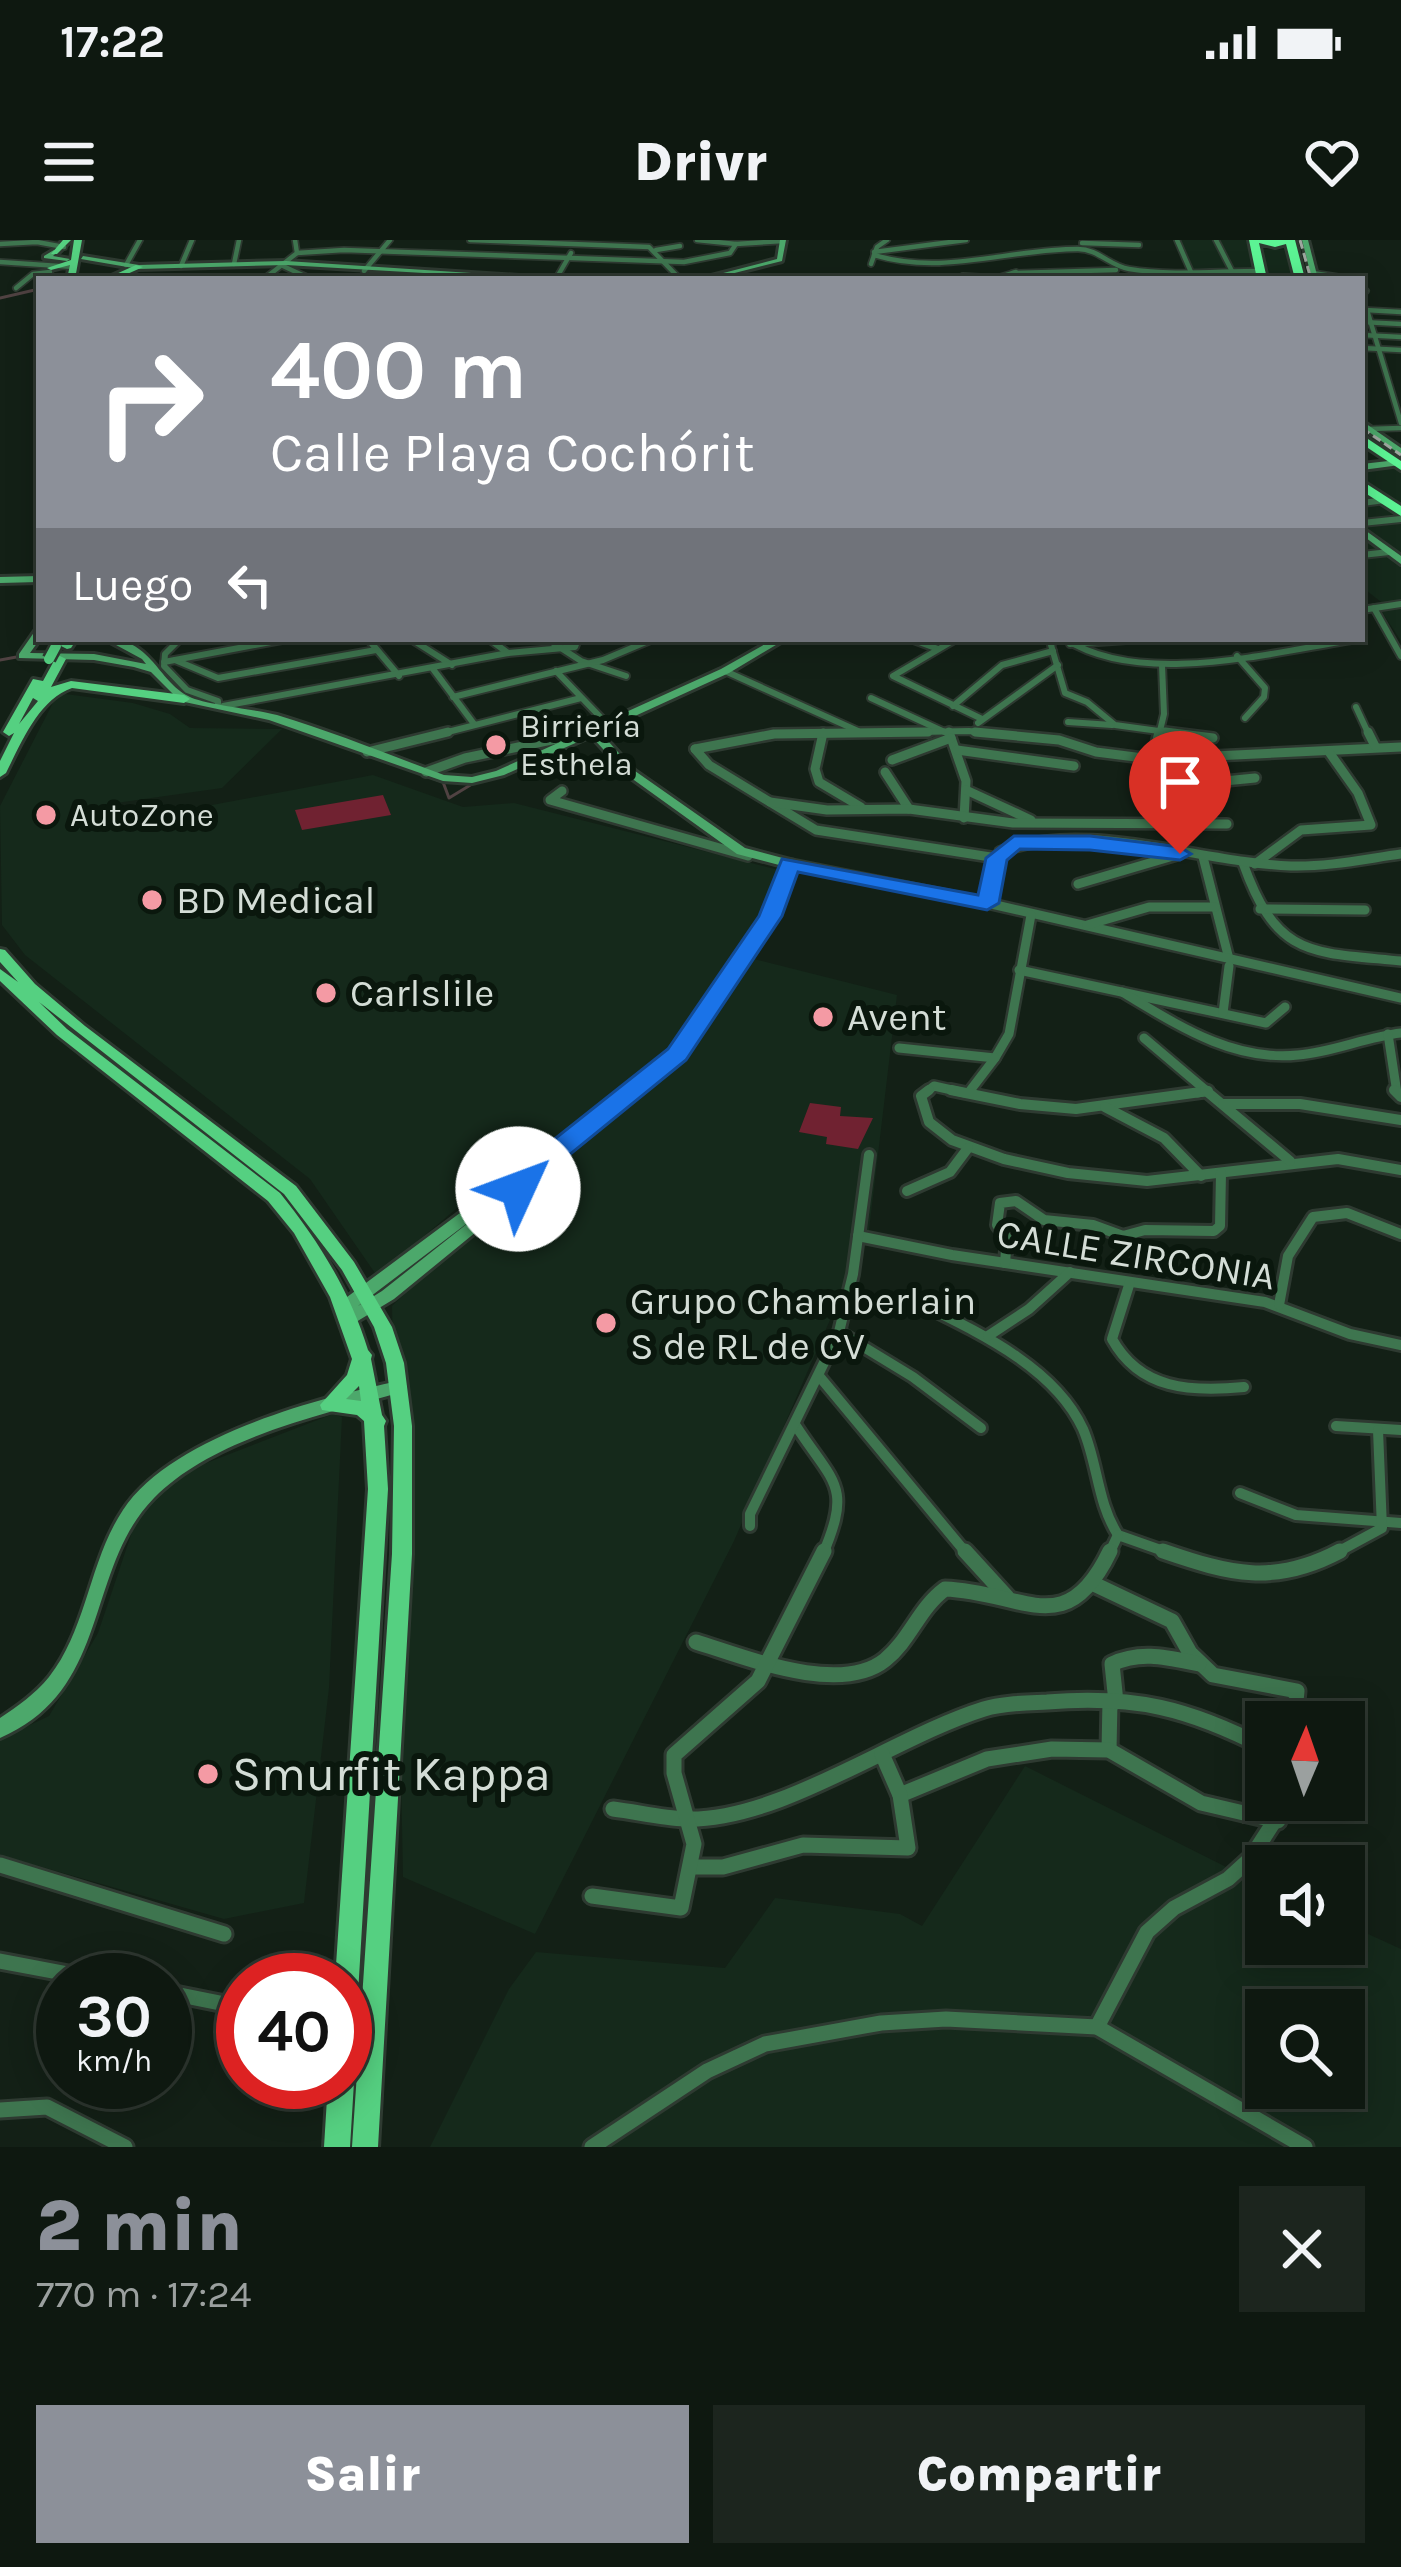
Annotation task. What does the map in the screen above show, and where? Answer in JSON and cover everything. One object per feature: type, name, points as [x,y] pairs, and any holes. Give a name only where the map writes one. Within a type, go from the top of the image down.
[{"type":"highway","points":[[1261,275],[1256,243],[1292,246],[1299,276]]},
{"type":"highway","points":[[1365,431],[1400,460]]},
{"type":"highway","points":[[1365,487],[1401,516]]},
{"type":"main road","points":[[116,276],[139,267]]},
{"type":"main road","points":[[0,773],[61,648]]},
{"type":"main road","points":[[0,748],[61,648]]},
{"type":"main road","points":[[20,733],[53,690],[64,685],[86,683],[184,699]]},
{"type":"main road","points":[[0,959],[80,1029],[290,1190],[348,1266],[383,1327],[399,1387],[402,1554],[364,2147]]},
{"type":"main road","points":[[0,959],[62,1032],[274,1197],[302,1227],[348,1313],[363,1354],[378,1421],[378,1489],[349,1953]]},
{"type":"main road","points":[[329,1405],[356,1378],[363,1354]]},
{"type":"main road","points":[[329,1405],[362,1408],[378,1421]]},
{"type":"main road","points":[[337,2147],[339,2109]]},
{"type":"street","points":[[21,240],[37,242],[65,258]]},
{"type":"street","points":[[126,265],[140,240]]},
{"type":"street","points":[[181,266],[191,240]]},
{"type":"street","points":[[234,264],[239,240]]},
{"type":"street","points":[[294,240],[297,253]]},
{"type":"street","points":[[364,271],[390,240]]},
{"type":"street","points":[[470,240],[578,242],[656,250],[680,246]]},
{"type":"street","points":[[460,275],[485,240]]},
{"type":"street","points":[[697,240],[783,241],[780,260],[715,276]]},
{"type":"street","points":[[871,264],[887,240]]},
{"type":"street","points":[[874,254],[966,240]]},
{"type":"street","points":[[1177,240],[1192,276]]},
{"type":"street","points":[[1216,240],[1234,276]]},
{"type":"street","points":[[1305,240],[1314,276]]},
{"type":"street","points":[[0,244],[37,242]]},
{"type":"street","points":[[559,276],[578,242]]},
{"type":"street","points":[[268,276],[297,253],[380,251],[666,262],[730,253],[736,244]]},
{"type":"street","points":[[1024,244],[1138,245]]},
{"type":"street","points":[[1115,250],[1138,245]]},
{"type":"street","points":[[874,254],[891,262],[948,269],[1021,251],[1085,249],[1126,269]]},
{"type":"street","points":[[656,250],[678,276]]},
{"type":"street","points":[[16,288],[65,258]]},
{"type":"street","points":[[0,262],[65,258],[139,267],[284,265],[484,276]]},
{"type":"street","points":[[284,265],[305,276]]},
{"type":"street","points":[[1147,267],[1151,276]]},
{"type":"street","points":[[1004,276],[1049,269],[1147,267],[1261,275]]},
{"type":"street","points":[[1365,310],[1401,312]]},
{"type":"street","points":[[1365,310],[1401,425],[1365,430]]},
{"type":"street","points":[[1365,322],[1401,324]]},
{"type":"street","points":[[1365,335],[1401,337]]},
{"type":"street","points":[[1365,348],[1401,350]]},
{"type":"street","points":[[1391,391],[1401,392]]},
{"type":"street","points":[[1365,466],[1400,460]]},
{"type":"street","points":[[1365,503],[1384,500]]},
{"type":"street","points":[[1365,526],[1401,516]]},
{"type":"street","points":[[1365,529],[1401,561]]},
{"type":"street","points":[[1365,555],[1395,551]]},
{"type":"street","points":[[0,582],[36,580]]},
{"type":"street","points":[[1365,610],[1401,604]]},
{"type":"street","points":[[1374,608],[1401,656]]},
{"type":"street","points":[[1365,638],[1388,634]]},
{"type":"street","points":[[36,638],[22,656],[165,664],[272,642]]},
{"type":"street","points":[[116,642],[165,664],[218,678],[376,650]]},
{"type":"street","points":[[177,642],[165,654],[165,664],[184,699],[272,717],[426,772],[464,780],[500,773],[594,732],[776,642]]},
{"type":"street","points":[[370,642],[399,676]]},
{"type":"street","points":[[416,642],[452,665]]},
{"type":"street","points":[[493,642],[508,653]]},
{"type":"street","points":[[551,642],[588,664],[626,676]]},
{"type":"street","points":[[220,706],[508,653],[562,650],[577,642]]},
{"type":"street","points":[[453,697],[588,664],[645,642]]},
{"type":"street","points":[[919,642],[938,649]]},
{"type":"street","points":[[951,642],[893,676],[982,719]]},
{"type":"street","points":[[1054,642],[1065,693],[1087,702],[1115,725]]},
{"type":"street","points":[[1067,642],[1087,656],[1162,665],[1338,642]]},
{"type":"street","points":[[300,651],[307,662]]},
{"type":"street","points":[[952,706],[1002,664],[1053,651]]},
{"type":"street","points":[[1237,656],[1265,688],[1264,697],[1245,718]]},
{"type":"street","points":[[335,657],[354,683]]},
{"type":"street","points":[[165,664],[187,691],[218,701],[220,706]]},
{"type":"street","points":[[969,730],[1058,665]]},
{"type":"street","points":[[1162,665],[1164,703],[1149,772],[1180,854]]},
{"type":"street","points":[[433,669],[474,724]]},
{"type":"street","points":[[556,671],[608,725]]},
{"type":"street","points":[[725,671],[861,732]]},
{"type":"street","points":[[368,752],[581,698]]},
{"type":"street","points":[[871,698],[951,735],[966,790],[964,818]]},
{"type":"street","points":[[1356,707],[1375,746]]},
{"type":"street","points":[[1068,722],[1213,738]]},
{"type":"street","points":[[892,760],[969,730],[1059,740],[1096,752],[1151,759],[1401,746]]},
{"type":"street","points":[[426,772],[466,758],[594,732]]},
{"type":"street","points":[[594,732],[631,773],[750,856]]},
{"type":"street","points":[[823,733],[815,769],[819,782],[861,807]]},
{"type":"street","points":[[951,735],[774,734],[694,749],[709,764],[804,826],[829,834],[997,858]]},
{"type":"street","points":[[957,750],[1074,766]]},
{"type":"street","points":[[1249,863],[1301,830],[1371,825],[1358,793],[1329,752]]},
{"type":"street","points":[[885,772],[909,808]]},
{"type":"street","points":[[1154,788],[1255,778]]},
{"type":"street","points":[[966,790],[1038,824],[1047,840]]},
{"type":"street","points":[[562,791],[550,800],[750,856],[987,903],[1401,998]]},
{"type":"street","points":[[770,802],[827,810],[909,808],[1038,824],[1227,824]]},
{"type":"street","points":[[987,903],[997,858],[1014,842],[1047,840],[1311,866],[1401,854]]},
{"type":"street","points":[[1078,884],[1180,854]]},
{"type":"street","points":[[1203,857],[1229,962],[1223,1013]]},
{"type":"street","points":[[1249,863],[1260,909],[1290,944],[1401,961]]},
{"type":"street","points":[[348,1313],[526,1183],[532,1170],[677,1055],[770,916],[790,864]]},
{"type":"street","points":[[1084,926],[1149,907],[1215,907]]},
{"type":"street","points":[[1260,909],[1365,910]]},
{"type":"street","points":[[969,1092],[1009,1034],[1031,915]]},
{"type":"street","points":[[1019,970],[1270,1023],[1286,1006]]},
{"type":"street","points":[[1122,992],[1201,1036],[1249,1054],[1295,1056],[1395,1034],[1394,1090],[1401,1096]]},
{"type":"street","points":[[1144,1038],[1290,1161]]},
{"type":"street","points":[[899,1048],[995,1058]]},
{"type":"street","points":[[1208,1091],[1105,1107],[1048,1108],[934,1086],[922,1092],[927,1119],[936,1130],[968,1148],[1017,1162],[1135,1181],[1290,1161],[1353,1160],[1401,1170]]},
{"type":"street","points":[[1223,1104],[1300,1104],[1401,1120]]},
{"type":"street","points":[[1105,1107],[1164,1138],[1201,1176]]},
{"type":"street","points":[[908,1192],[950,1172],[968,1148]]},
{"type":"street","points":[[750,1526],[750,1514],[838,1332],[869,1155]]},
{"type":"street","points":[[1005,1263],[1007,1238],[997,1225],[1000,1203],[1024,1204],[1044,1220],[1093,1226],[1123,1236],[1145,1230],[1218,1229],[1221,1173]]},
{"type":"street","points":[[1279,1305],[1288,1256],[1313,1217],[1347,1213],[1401,1234]]},
{"type":"street","name":"CALLE ZIRCONIA","points":[[858,1235],[1279,1305],[1350,1334],[1401,1345]]},
{"type":"street","points":[[988,1336],[1029,1309],[1070,1272]]},
{"type":"street","points":[[1130,1282],[1112,1339],[1136,1372],[1195,1390],[1244,1387]]},
{"type":"street","points":[[923,1304],[988,1336],[1054,1391],[1080,1423],[1101,1505],[1118,1535],[1221,1571],[1275,1575],[1333,1557],[1393,1522]]},
{"type":"street","points":[[838,1332],[913,1377],[981,1428]]},
{"type":"street","points":[[819,1376],[937,1521],[1009,1600]]},
{"type":"street","points":[[0,1729],[36,1708],[64,1674],[83,1638],[121,1532],[155,1483],[201,1454],[329,1405],[399,1387]]},
{"type":"street","points":[[592,1897],[681,1908],[693,1867],[689,1819],[674,1773],[674,1755],[758,1682],[840,1514],[838,1490],[796,1426]]},
{"type":"street","points":[[1336,1426],[1401,1430]]},
{"type":"street","points":[[1378,1430],[1393,1522]]},
{"type":"street","points":[[1240,1492],[1296,1515],[1393,1522]]},
{"type":"street","points":[[696,1642],[770,1663],[832,1673],[871,1670],[892,1652],[925,1604],[945,1589],[1055,1608],[1071,1605],[1096,1585],[1118,1535]]},
{"type":"street","points":[[1096,1585],[1172,1621],[1199,1664],[1213,1675],[1297,1691],[1296,1701]]},
{"type":"street","points":[[1109,1750],[1112,1664],[1144,1654],[1199,1664]]},
{"type":"street","points":[[613,1809],[689,1819],[770,1803],[986,1708],[1113,1702],[1179,1709],[1245,1739]]},
{"type":"street","points":[[900,1796],[987,1760],[1052,1749],[1109,1750],[1201,1803],[1278,1822],[1228,1879],[1174,1908],[1147,1932],[1097,2027]]},
{"type":"street","points":[[693,1867],[723,1867],[823,1843],[908,1848],[900,1796],[882,1754]]},
{"type":"street","points":[[0,1865],[224,1934]]},
{"type":"street","points":[[0,1961],[36,1968]]},
{"type":"street","points":[[592,2147],[707,2071],[765,2044],[808,2033],[946,2019],[1097,2027],[1305,2147]]},
{"type":"street","points":[[0,2110],[30,2106],[64,2112],[125,2147]]},
{"type":"shaded area","points":[[1180,240],[1249,240],[1249,249],[1287,250],[1292,276],[1196,276]]},
{"type":"shaded area","points":[[1394,465],[1401,470],[1401,556],[1365,529],[1365,469]]},
{"type":"shaded area","points":[[1365,538],[1401,566],[1401,641],[1382,612],[1390,609],[1365,589]]},
{"type":"shaded area","points":[[58,693],[133,703],[170,714],[190,728],[282,729],[222,788],[116,803],[112,808],[196,808],[373,775],[463,807],[514,803],[783,871],[766,911],[712,994],[750,958],[897,995],[869,1230],[734,1541],[535,1934],[403,1877],[392,1306],[579,1123],[476,1192],[377,1276],[310,1179],[25,955],[2,925],[0,806]]},
{"type":"shaded area","points":[[383,795],[391,815],[302,830],[295,810]]},
{"type":"shaded area","points":[[810,1103],[841,1107],[840,1116],[873,1118],[858,1149],[826,1144],[827,1137],[799,1132]]},
{"type":"shaded area","points":[[333,1414],[342,1417],[329,1688],[304,1903],[224,1919],[0,1855],[0,1739],[49,1716],[98,1633],[133,1529],[152,1502],[178,1474]]},
{"type":"shaded area","points":[[1025,1766],[1245,1876],[1245,1965],[1365,1965],[1365,1933],[1401,1949],[1401,2147],[430,2147],[509,1989],[536,1952],[725,1968],[775,1898],[900,1914],[922,1926]]},
{"type":"waterway","points":[[0,298],[36,290]]},
{"type":"waterway","points":[[0,660],[22,656]]},
{"type":"waterway","points":[[613,726],[637,715]]},
{"type":"waterway","points":[[397,765],[443,782],[449,798],[477,781]]},
{"type":"railway","points":[[1300,240],[1310,276]]},
{"type":"railway","points":[[1365,430],[1401,455]]},
{"type":"place","name":"Birriería Esthela","points":[[496,745]]},
{"type":"place","name":"AutoZone","points":[[46,815]]},
{"type":"place","name":"BD Medical","points":[[152,900]]},
{"type":"place","name":"Carlslile","points":[[326,993]]},
{"type":"place","name":"Avent","points":[[823,1017]]},
{"type":"place","name":"Grupo Chamberlain S de RL de CV","points":[[606,1323]]},
{"type":"place","name":"Smurfit Kappa","points":[[208,1774]]},
{"type":"route","points":[[518,1189],[532,1170],[677,1055],[770,916],[790,864],[987,903],[997,858],[1014,842],[1090,843],[1180,854]]}]
